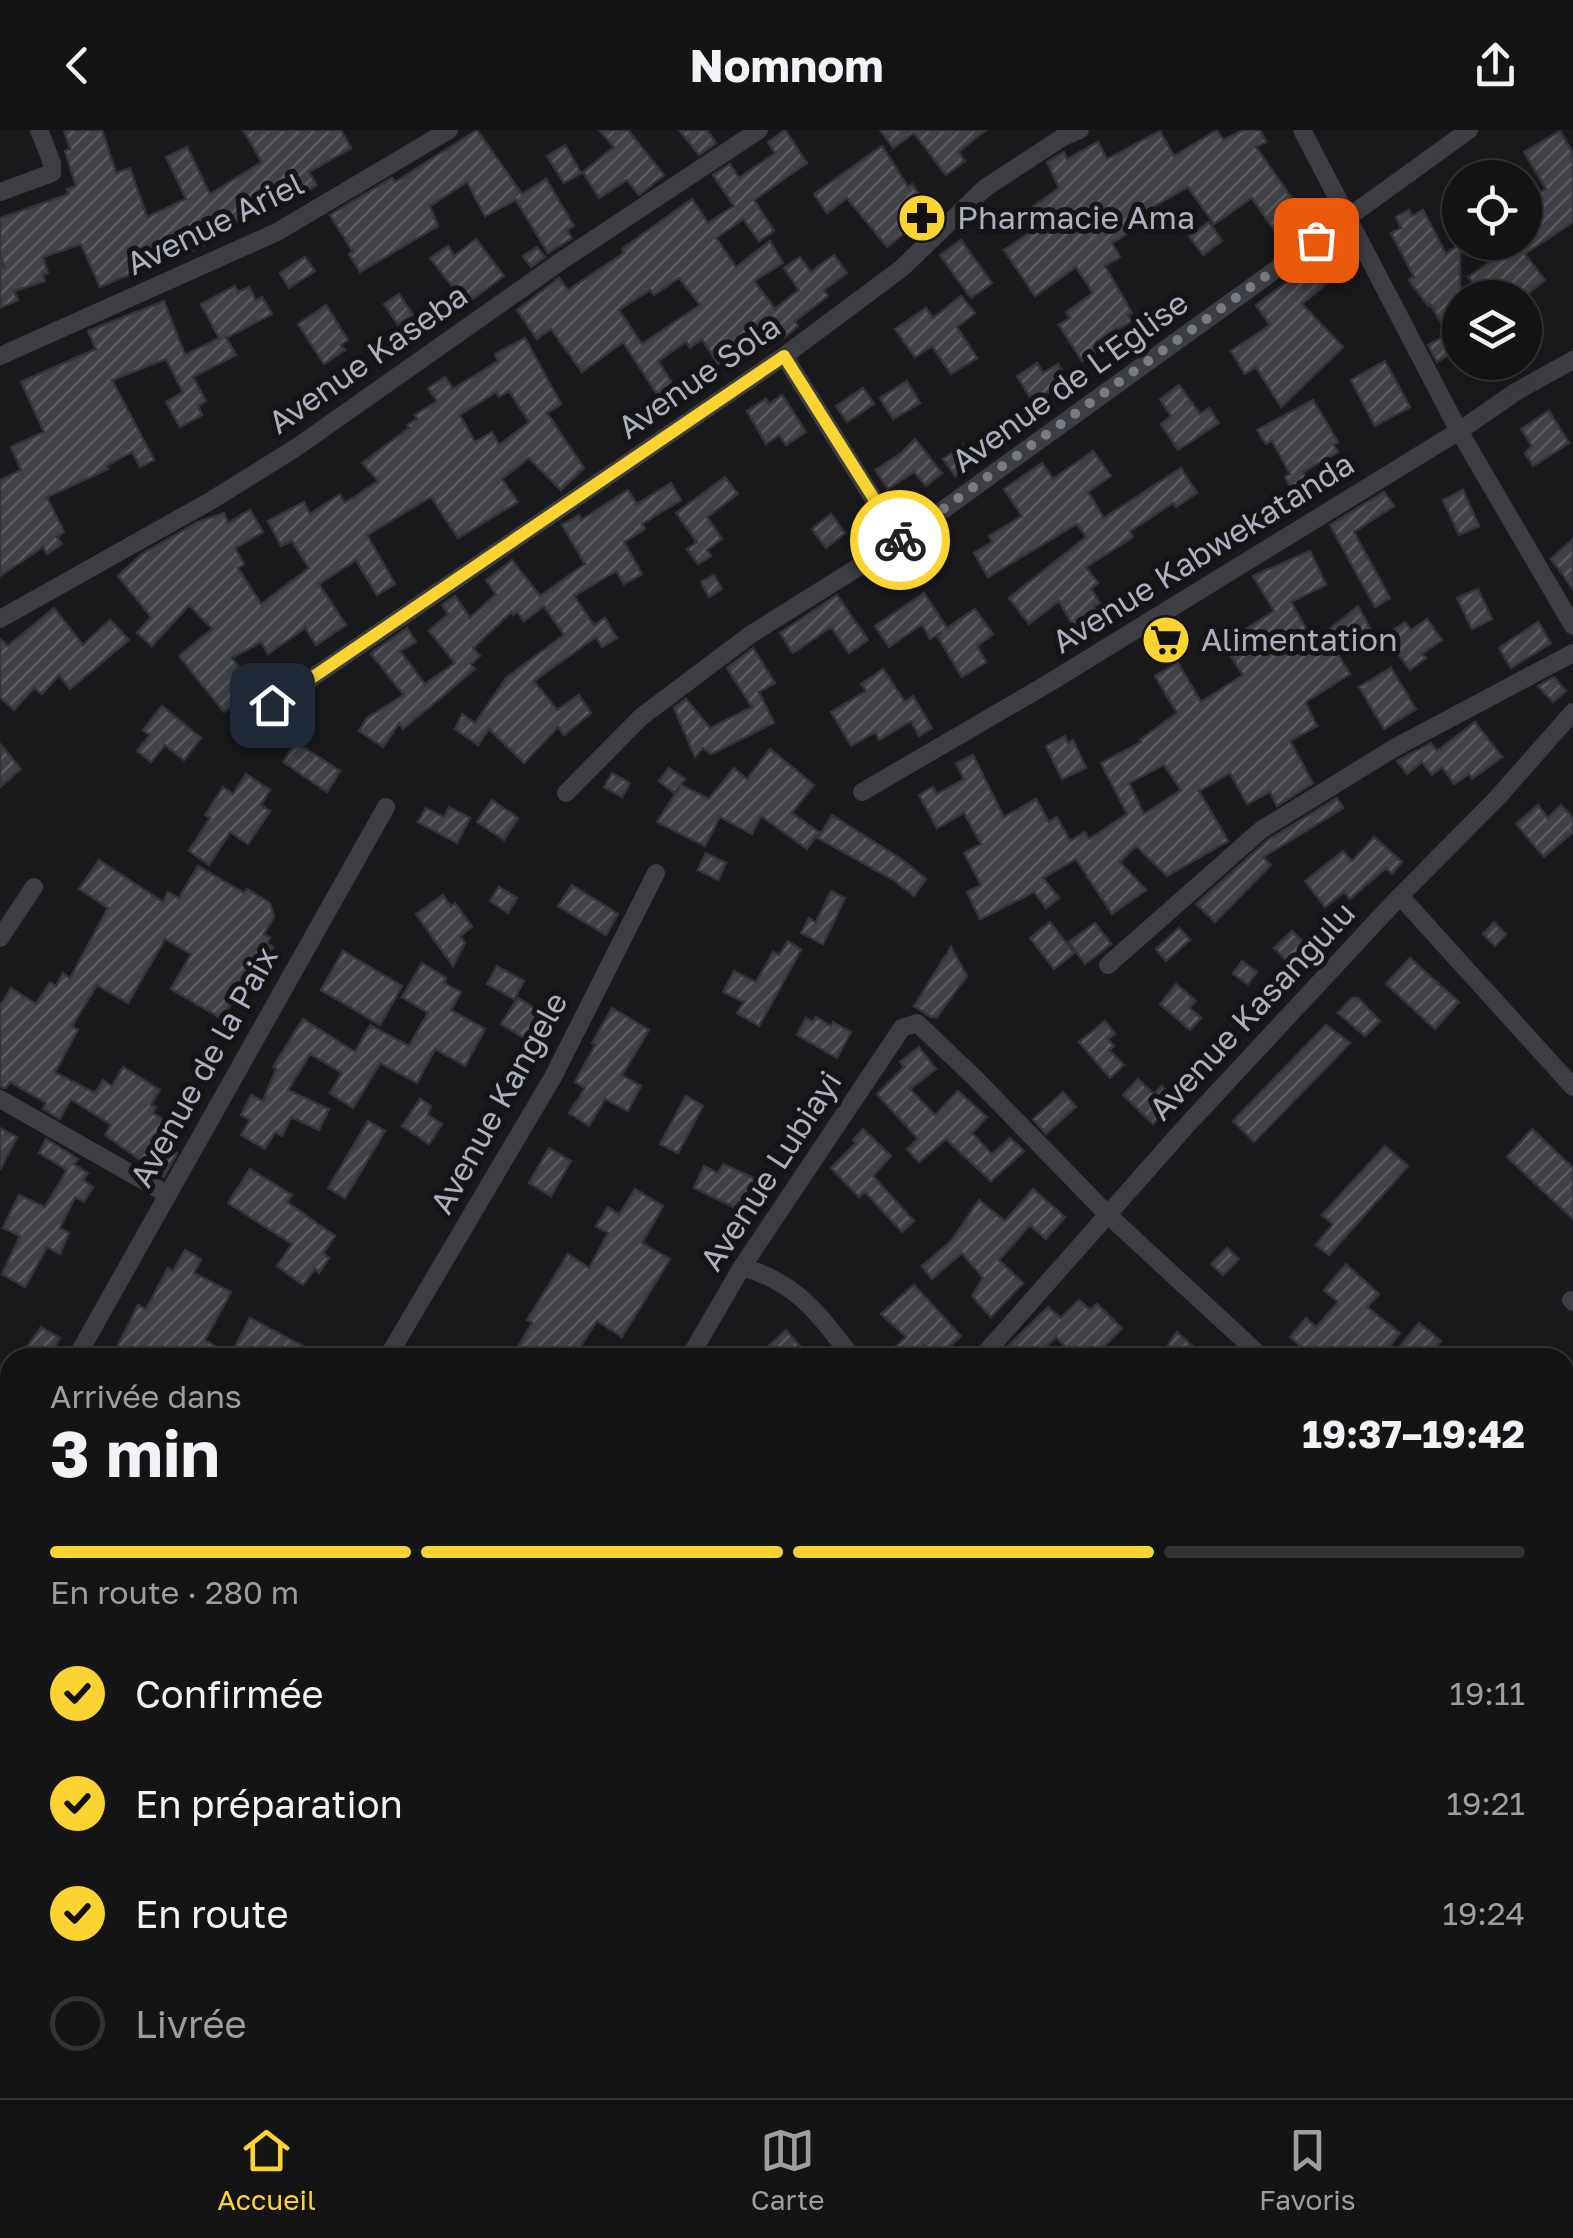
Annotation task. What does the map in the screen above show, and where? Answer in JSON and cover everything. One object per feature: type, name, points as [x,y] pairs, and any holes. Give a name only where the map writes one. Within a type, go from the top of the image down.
[{"type":"street","points":[[0,192],[52,173],[39,130]]},
{"type":"street","name":"Avenue Ariel","points":[[0,356],[278,232],[449,130]]},
{"type":"street","name":"Avenue Kaseba","points":[[0,619],[212,500],[297,447],[564,259],[759,130]]},
{"type":"street","points":[[1302,130],[1459,431],[1573,626]]},
{"type":"street","name":"Avenue de L'Eglise","points":[[566,793],[660,701],[750,635],[900,540],[1469,130]]},
{"type":"street","name":"Avenue Sola","points":[[240,727],[784,356],[902,268],[985,188],[1068,132]]},
{"type":"street","points":[[784,356],[900,540]]},
{"type":"street","name":"Avenue Kabwekatanda","points":[[862,792],[1049,683],[1573,360]]},
{"type":"street","points":[[1108,965],[1260,830],[1396,746],[1573,653]]},
{"type":"street","name":"Avenue Kasangulu","points":[[990,1348],[1107,1214],[1573,712]]},
{"type":"street","name":"Avenue de la Paix","points":[[82,1348],[386,807]]},
{"type":"street","name":"Avenue Kangele","points":[[393,1348],[553,1077],[656,874]]},
{"type":"street","points":[[0,938],[34,888]]},
{"type":"street","points":[[1400,896],[1573,1087]]},
{"type":"street","name":"Avenue Lubiayi","points":[[695,1348],[742,1267],[902,1028],[911,1023],[917,1023],[974,1077],[1107,1214]]},
{"type":"street","points":[[0,1099],[167,1194]]},
{"type":"street","points":[[1107,1214],[1251,1348]]},
{"type":"street","points":[[742,1267],[768,1274],[792,1288],[845,1348]]},
{"type":"building","points":[[64,130],[102,130],[116,173],[130,168],[147,217],[186,199],[166,157],[187,147],[210,194],[262,162],[243,130],[341,130],[351,148],[309,172],[317,185],[290,201],[287,195],[254,215],[251,211],[186,254],[180,241],[132,263],[136,272],[100,287],[81,244],[43,257],[48,273],[42,274],[45,281],[14,291],[18,300],[0,308],[0,260],[5,269],[0,254],[0,218],[69,194],[67,189],[76,186],[65,151],[70,149]]},
{"type":"building","points":[[477,130],[522,194],[546,179],[574,226],[567,230],[572,238],[548,253],[516,200],[485,216],[467,182],[430,206],[438,226],[360,272],[349,254],[353,252],[330,215],[392,178],[395,182]]},
{"type":"building","points":[[599,130],[628,130],[664,175],[639,195],[627,180],[599,198],[583,172],[614,147]]},
{"type":"building","points":[[679,130],[707,130],[716,143],[699,155]]},
{"type":"building","points":[[785,130],[807,163],[754,200],[774,231],[759,241],[743,219],[716,238],[736,267],[770,241],[783,263],[754,281],[775,309],[799,290],[784,268],[800,257],[811,272],[834,255],[847,273],[824,290],[828,296],[795,321],[798,326],[785,337],[779,330],[737,364],[730,356],[718,364],[702,339],[690,348],[686,342],[658,361],[682,398],[666,408],[623,342],[582,372],[551,329],[537,339],[517,310],[559,278],[568,290],[624,253],[622,249],[692,199],[708,223],[734,206],[713,175],[730,164],[739,178],[775,153],[768,142]],"holes":[[[679,278],[700,305],[642,344],[619,310],[650,290],[654,295]]]},
{"type":"building","points":[[880,130],[986,130],[958,152],[965,161],[946,175],[914,133],[893,148]]},
{"type":"building","points":[[1217,130],[1223,140],[1244,130],[1260,130],[1266,142],[1256,147],[1305,217],[1278,236],[1252,198],[1214,224],[1188,187],[1137,216],[1143,224],[1112,243],[1120,257],[1105,266],[1132,313],[1128,315],[1132,321],[1097,341],[1101,348],[1082,361],[1059,325],[1070,318],[1066,312],[1093,293],[1076,267],[1035,296],[1004,250],[1032,231],[1021,215],[1059,188],[1047,162],[1064,152],[1067,159],[1098,142],[1107,159],[1160,131],[1174,156]]},
{"type":"building","points":[[1560,131],[1573,153],[1573,222],[1542,243],[1542,191],[1546,189],[1542,182],[1542,160],[1529,160],[1524,152]]},
{"type":"building","points":[[565,145],[581,173],[564,183],[547,156]]},
{"type":"building","points":[[882,146],[908,187],[912,184],[921,197],[914,202],[930,215],[921,226],[917,223],[887,247],[847,198],[827,213],[814,194]]},
{"type":"building","points":[[1409,210],[1412,216],[1423,210],[1442,246],[1442,260],[1460,260],[1460,280],[1442,280],[1442,324],[1409,280],[1414,277],[1391,233],[1401,228],[1396,217]]},
{"type":"building","points":[[1209,222],[1222,241],[1203,255],[1189,236]]},
{"type":"building","points":[[476,239],[504,276],[466,304],[430,258],[448,246],[454,256]]},
{"type":"building","points":[[961,240],[992,283],[971,298],[940,255]]},
{"type":"building","points":[[537,247],[545,257],[531,267],[523,256]]},
{"type":"building","points":[[1327,252],[1341,272],[1302,304],[1343,347],[1281,407],[1256,367],[1245,374],[1231,351],[1270,325],[1256,305]]},
{"type":"building","points":[[305,257],[315,271],[289,288],[280,273]]},
{"type":"building","points":[[1494,260],[1530,260],[1545,280],[1470,280],[1468,277]]},
{"type":"building","points":[[235,286],[238,292],[249,287],[256,300],[262,297],[272,314],[226,338],[236,355],[193,377],[206,401],[198,406],[202,415],[180,427],[166,402],[183,392],[166,359],[112,380],[154,460],[140,467],[132,452],[106,466],[108,469],[47,497],[64,532],[57,537],[62,544],[47,554],[43,547],[0,576],[0,480],[21,470],[11,447],[44,432],[21,382],[96,349],[88,331],[164,301],[185,355],[219,338],[201,304]]},
{"type":"building","points":[[399,294],[413,315],[398,325],[384,304]]},
{"type":"building","points":[[961,296],[975,313],[957,327],[977,358],[951,374],[932,346],[915,357],[895,329],[926,308],[933,318]]},
{"type":"building","points":[[326,305],[348,340],[341,345],[345,350],[324,364],[298,324]]},
{"type":"building","points":[[1442,337],[1442,359],[1437,362],[1428,345]]},
{"type":"building","points":[[525,338],[561,404],[547,413],[584,468],[561,490],[529,458],[502,479],[518,502],[458,538],[431,497],[367,535],[395,584],[377,595],[356,560],[319,584],[346,625],[316,645],[305,628],[268,654],[261,642],[232,658],[246,676],[241,680],[250,691],[224,712],[179,656],[212,629],[189,605],[152,646],[137,633],[151,617],[118,576],[142,554],[198,522],[224,513],[228,523],[250,510],[263,532],[235,548],[244,564],[238,568],[261,604],[309,568],[292,541],[281,546],[268,521],[304,502],[310,514],[340,494],[345,503],[378,481],[362,463],[409,428],[407,425],[417,419],[415,415],[437,401],[428,388],[445,377],[453,389],[498,361],[495,354]],"holes":[[[509,391],[529,422],[499,445],[492,432],[475,442],[460,415],[496,392],[499,397]]]},
{"type":"building","points":[[1385,361],[1410,407],[1375,426],[1351,380]]},
{"type":"building","points":[[1037,363],[1043,373],[1058,364],[1068,380],[1033,402],[1017,376]]},
{"type":"building","points":[[907,381],[920,403],[893,419],[880,398]]},
{"type":"building","points":[[1179,385],[1200,414],[1209,408],[1219,423],[1178,450],[1161,424],[1171,416],[1160,399]]},
{"type":"building","points":[[863,388],[874,404],[847,422],[836,406]]},
{"type":"building","points":[[782,395],[806,432],[786,445],[779,435],[766,444],[747,411],[766,399],[769,404]]},
{"type":"building","points":[[1313,400],[1338,442],[1334,445],[1338,452],[1303,472],[1315,491],[1298,501],[1285,477],[1290,474],[1272,441],[1266,444],[1257,430]]},
{"type":"building","points":[[1549,411],[1569,443],[1533,466],[1525,453],[1532,446],[1521,429]]},
{"type":"building","points":[[915,439],[942,473],[926,486],[914,472],[888,489],[875,470]]},
{"type":"building","points":[[963,445],[975,462],[955,476],[943,459]]},
{"type":"building","points":[[1093,451],[1111,476],[1088,492],[1104,518],[1181,468],[1197,493],[1176,507],[1173,503],[1130,531],[1133,537],[1086,567],[1098,583],[1091,589],[1100,603],[1094,606],[1097,612],[1073,626],[1059,601],[1029,624],[1009,598],[1086,537],[1077,524],[988,577],[974,553],[992,542],[989,536],[1022,516],[1004,489],[1042,463],[1053,479]]},
{"type":"building","points":[[725,477],[738,494],[707,517],[722,539],[707,550],[711,556],[698,564],[687,549],[697,542],[676,513]]},
{"type":"building","points":[[671,483],[681,500],[642,524],[645,529],[624,542],[642,574],[624,584],[616,571],[574,596],[594,625],[605,618],[617,638],[602,647],[596,637],[534,681],[557,710],[579,695],[591,713],[564,735],[558,727],[524,763],[489,729],[478,745],[455,729],[462,714],[475,723],[507,677],[564,635],[544,606],[524,621],[517,612],[511,612],[473,648],[480,656],[471,664],[475,669],[403,729],[399,723],[383,747],[359,731],[367,718],[404,695],[371,654],[374,651],[407,628],[416,642],[400,651],[425,684],[455,663],[429,631],[448,614],[442,605],[455,596],[470,618],[496,594],[486,580],[512,560],[540,596],[585,564],[562,525],[579,515],[581,520],[628,490],[637,504]]},
{"type":"building","points":[[1463,490],[1479,526],[1459,535],[1443,500]]},
{"type":"building","points":[[1384,492],[1394,506],[1354,532],[1390,598],[1375,607],[1330,525]]},
{"type":"building","points":[[831,514],[845,533],[826,548],[812,529]]},
{"type":"building","points":[[1573,539],[1573,589],[1551,559]]},
{"type":"building","points":[[919,550],[933,570],[908,587],[895,567]]},
{"type":"building","points":[[1310,551],[1326,585],[1291,602],[1314,642],[1358,606],[1372,632],[1335,650],[1350,674],[1307,701],[1317,726],[1290,741],[1313,783],[1277,806],[1270,792],[1247,804],[1230,773],[1199,791],[1228,841],[1167,876],[1136,846],[1120,862],[1146,890],[1112,914],[1076,859],[1043,878],[1059,898],[1046,908],[1034,892],[980,919],[967,892],[981,885],[964,853],[981,844],[964,813],[937,828],[919,795],[933,787],[937,794],[964,779],[956,763],[973,755],[1004,817],[1036,799],[1049,822],[1057,817],[1070,841],[1085,832],[1089,839],[1127,814],[1101,763],[1141,742],[1177,713],[1155,676],[1178,663],[1201,702],[1243,675],[1223,644],[1274,611],[1253,576]],"holes":[[[1164,765],[1181,790],[1144,814],[1129,783]]]},
{"type":"building","points":[[714,575],[722,589],[709,597],[701,582]]},
{"type":"building","points":[[1478,589],[1492,619],[1472,629],[1457,598]]},
{"type":"building","points":[[924,593],[947,628],[975,609],[993,634],[977,646],[986,662],[962,677],[937,636],[942,632],[930,639],[922,624],[889,647],[875,626]]},
{"type":"building","points":[[837,595],[868,640],[849,653],[831,627],[793,653],[780,633]]},
{"type":"building","points":[[54,608],[83,645],[110,620],[129,640],[70,689],[59,675],[42,694],[34,688],[14,710],[0,697],[0,639],[8,646]]},
{"type":"building","points":[[1427,619],[1442,640],[1422,654],[1426,658],[1410,670],[1385,636],[1405,622],[1411,630]]},
{"type":"building","points":[[1538,622],[1551,643],[1511,668],[1499,648]]},
{"type":"building","points":[[1170,626],[1180,644],[1162,655],[1151,636]]},
{"type":"building","points":[[753,648],[775,683],[759,692],[774,723],[711,754],[703,748],[695,757],[674,708],[686,699],[710,728],[752,707],[727,668]]},
{"type":"building","points":[[1391,668],[1416,709],[1384,729],[1359,687]]},
{"type":"building","points":[[883,669],[905,702],[913,696],[932,728],[919,736],[911,721],[879,740],[875,732],[851,746],[831,712],[866,691],[861,684]]},
{"type":"building","points":[[1554,677],[1566,691],[1553,702],[1538,686]]},
{"type":"building","points":[[162,706],[201,738],[184,760],[165,745],[151,762],[137,751],[150,735],[143,730]]},
{"type":"building","points":[[1475,722],[1502,757],[1472,779],[1469,774],[1454,784],[1442,767],[1432,775],[1422,762],[1407,774],[1397,761],[1431,743],[1437,751]]},
{"type":"building","points":[[1065,736],[1068,743],[1073,740],[1086,768],[1062,779],[1046,746]]},
{"type":"building","points":[[296,742],[340,771],[327,792],[283,762]]},
{"type":"building","points":[[0,744],[21,769],[0,787]]},
{"type":"building","points":[[770,749],[814,785],[792,813],[819,832],[807,849],[761,816],[752,834],[720,817],[705,846],[657,822],[681,785],[709,799],[734,768],[747,779]]},
{"type":"building","points":[[669,768],[685,779],[674,793],[659,781]]},
{"type":"building","points":[[612,773],[630,783],[622,797],[604,787]]},
{"type":"building","points":[[246,774],[270,790],[261,805],[270,811],[248,844],[230,832],[209,865],[189,851],[210,818],[205,815],[223,787],[233,794]]},
{"type":"building","points":[[1337,798],[1343,808],[1263,857],[1271,865],[1215,922],[1196,904],[1268,840]]},
{"type":"building","points":[[492,800],[518,818],[504,840],[477,822]]},
{"type":"building","points":[[1538,805],[1548,818],[1561,805],[1573,818],[1573,832],[1544,857],[1516,824]]},
{"type":"building","points":[[449,807],[470,818],[457,843],[418,822],[426,808],[444,817]]},
{"type":"building","points":[[832,815],[926,879],[914,896],[895,881],[818,838]]},
{"type":"building","points":[[1374,837],[1402,862],[1392,874],[1386,868],[1350,899],[1344,892],[1325,907],[1305,881],[1343,851],[1352,861]]},
{"type":"building","points":[[706,853],[726,863],[718,880],[698,870]]},
{"type":"building","points":[[99,860],[163,902],[168,892],[179,898],[198,866],[270,903],[274,917],[264,934],[273,947],[255,978],[248,974],[222,1019],[171,989],[191,954],[165,939],[128,1003],[97,985],[72,1026],[78,1030],[55,1072],[95,1093],[103,1080],[112,1086],[123,1067],[160,1090],[151,1105],[156,1107],[153,1113],[166,1121],[155,1139],[177,1153],[164,1177],[105,1135],[111,1125],[71,1099],[60,1119],[43,1109],[46,1103],[10,1082],[6,1088],[0,1087],[0,1006],[11,988],[36,1004],[50,982],[56,986],[63,973],[70,978],[108,908],[79,889]]},
{"type":"building","points":[[572,885],[618,914],[606,935],[558,906]]},
{"type":"building","points":[[499,887],[517,898],[508,913],[490,901]]},
{"type":"building","points":[[831,891],[845,898],[823,944],[801,933],[809,918],[816,922]]},
{"type":"building","points":[[443,895],[451,907],[455,903],[472,927],[460,936],[465,943],[453,966],[416,914]]},
{"type":"building","points":[[1050,922],[1074,953],[1054,969],[1030,938]]},
{"type":"building","points":[[1494,922],[1506,934],[1495,946],[1483,934]]},
{"type":"building","points":[[1095,923],[1111,944],[1085,964],[1069,942]]},
{"type":"building","points":[[1179,928],[1190,940],[1166,961],[1156,949]]},
{"type":"building","points":[[1292,931],[1308,947],[1290,964],[1274,948]]},
{"type":"building","points":[[788,941],[801,950],[759,1026],[737,1013],[744,1002],[723,992],[734,971],[756,982],[773,952],[779,955]]},
{"type":"building","points":[[951,947],[967,976],[937,1017],[931,1017],[914,1006]]},
{"type":"building","points":[[343,951],[402,986],[380,1025],[321,990]]},
{"type":"building","points":[[1410,958],[1459,1002],[1435,1029],[1386,984]]},
{"type":"building","points":[[1242,961],[1257,972],[1248,984],[1233,974]]},
{"type":"building","points":[[422,963],[461,992],[451,1010],[485,1029],[465,1066],[435,1049],[417,1083],[380,1063],[353,1108],[330,1093],[342,1073],[310,1054],[288,1090],[329,1109],[319,1130],[291,1117],[282,1136],[275,1132],[265,1149],[241,1135],[250,1120],[241,1115],[251,1095],[263,1101],[276,1069],[273,1067],[303,1019],[355,1052],[370,1025],[409,1046],[428,1013],[402,997]]},
{"type":"building","points":[[497,966],[524,981],[514,999],[487,984]]},
{"type":"building","points":[[1176,984],[1196,1001],[1190,1008],[1201,1018],[1190,1030],[1160,1004]]},
{"type":"building","points":[[518,998],[555,1021],[545,1037],[535,1031],[529,1041],[501,1024]]},
{"type":"building","points":[[1352,998],[1358,998],[1380,1021],[1365,1036],[1338,1013]]},
{"type":"building","points":[[612,1008],[649,1030],[622,1075],[641,1086],[628,1111],[605,1099],[589,1126],[569,1113],[585,1088],[575,1082]]},
{"type":"building","points":[[816,1017],[851,1032],[837,1058],[797,1035],[806,1018],[813,1022]]},
{"type":"building","points":[[1105,1021],[1115,1034],[1108,1039],[1114,1046],[1109,1050],[1124,1065],[1110,1078],[1079,1042]]},
{"type":"building","points":[[1326,1025],[1350,1043],[1254,1142],[1233,1121]]},
{"type":"building","points":[[919,1047],[936,1069],[910,1089],[935,1115],[958,1091],[987,1117],[972,1133],[992,1154],[1010,1138],[1024,1151],[991,1181],[946,1139],[919,1162],[907,1149],[918,1139],[877,1094],[904,1067],[900,1062]]},
{"type":"building","points":[[1138,1079],[1154,1094],[1162,1086],[1176,1100],[1153,1124],[1123,1095]]},
{"type":"building","points":[[1063,1092],[1076,1107],[1046,1134],[1033,1119]]},
{"type":"building","points":[[686,1096],[703,1106],[678,1153],[660,1144]]},
{"type":"building","points":[[420,1099],[431,1106],[428,1115],[442,1124],[429,1144],[402,1126]]},
{"type":"building","points":[[368,1121],[385,1131],[345,1198],[328,1188]]},
{"type":"building","points":[[0,1128],[17,1137],[0,1170]]},
{"type":"building","points":[[863,1129],[891,1156],[873,1176],[914,1221],[902,1232],[865,1192],[859,1197],[831,1168],[856,1143],[853,1140]]},
{"type":"building","points":[[1532,1129],[1573,1168],[1573,1219],[1507,1157]]},
{"type":"building","points":[[46,1139],[78,1159],[74,1164],[88,1173],[83,1180],[93,1187],[84,1202],[75,1197],[60,1228],[69,1233],[60,1254],[47,1247],[25,1287],[2,1274],[20,1236],[3,1228],[19,1195],[45,1207],[67,1170],[39,1153]]},
{"type":"building","points":[[1385,1146],[1408,1166],[1329,1255],[1316,1245],[1333,1224],[1322,1215]]},
{"type":"building","points":[[549,1148],[571,1161],[551,1196],[529,1183]]},
{"type":"building","points":[[723,1164],[767,1184],[752,1216],[694,1188],[704,1166],[718,1173]]},
{"type":"building","points":[[250,1169],[292,1195],[287,1202],[335,1236],[323,1253],[329,1258],[319,1273],[315,1269],[303,1285],[277,1266],[292,1244],[228,1203]]},
{"type":"building","points":[[635,1189],[663,1206],[642,1243],[670,1259],[622,1337],[597,1321],[579,1348],[517,1348],[532,1323],[527,1320],[568,1254],[589,1268],[608,1233],[596,1226],[608,1207],[619,1215]]},
{"type":"building","points":[[1033,1189],[1065,1217],[1046,1239],[1030,1225],[999,1260],[1023,1283],[991,1317],[972,1296],[983,1278],[962,1253],[932,1279],[922,1266],[951,1241],[979,1200],[1005,1221]]},
{"type":"building","points":[[1227,1248],[1239,1259],[1223,1275],[1211,1264]]},
{"type":"building","points":[[185,1250],[201,1259],[194,1273],[231,1292],[205,1340],[219,1348],[116,1348],[138,1305],[146,1309],[168,1268],[173,1271]]},
{"type":"building","points":[[1346,1264],[1379,1294],[1367,1307],[1400,1333],[1389,1348],[1303,1348],[1290,1337],[1306,1318],[1316,1327],[1338,1302],[1324,1290]]},
{"type":"building","points":[[914,1285],[961,1336],[948,1348],[894,1348],[906,1337],[881,1314]]},
{"type":"building","points":[[1079,1300],[1090,1310],[1097,1304],[1122,1328],[1103,1348],[1066,1348],[1056,1337],[1045,1348],[1008,1346],[1048,1307],[1061,1318]]},
{"type":"building","points":[[250,1318],[307,1348],[234,1348]]},
{"type":"building","points":[[1419,1323],[1441,1341],[1439,1348],[1400,1346]]},
{"type":"building","points":[[41,1327],[60,1338],[54,1348],[26,1348]]},
{"type":"building","points":[[786,1330],[800,1346],[798,1348],[766,1348]]},
{"type":"building","points":[[1177,1332],[1195,1348],[1172,1348],[1168,1345]]},
{"type":"way so far","points":[[900,540],[1316,240]]},
{"type":"place","name":"Pharmacie Ama","points":[[922,218]]},
{"type":"place","name":"Alimentation","points":[[1166,640]]},
{"type":"route","points":[[272,705],[784,356],[900,540]]}]
